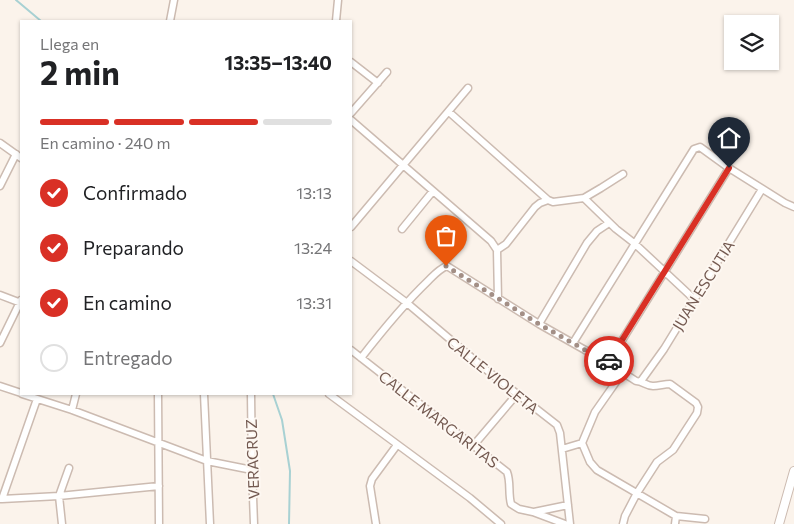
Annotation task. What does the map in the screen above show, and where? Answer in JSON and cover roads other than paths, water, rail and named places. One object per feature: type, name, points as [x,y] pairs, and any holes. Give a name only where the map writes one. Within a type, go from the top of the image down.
[{"type":"street","points":[[170,20],[174,0]]},
{"type":"street","points":[[336,20],[338,0]]},
{"type":"street","points":[[352,63],[378,83]]},
{"type":"street","points":[[352,112],[387,72]]},
{"type":"street","points":[[352,226],[468,88]]},
{"type":"street","points":[[449,112],[548,200],[553,202],[584,198],[623,174]]},
{"type":"street","points":[[352,121],[491,241],[497,250],[498,299]]},
{"type":"street","points":[[0,143],[18,156],[0,186]]},
{"type":"street","points":[[573,343],[694,149],[700,147],[729,168],[794,207]]},
{"type":"street","points":[[608,363],[729,168]]},
{"type":"street","name":"JUAN ESCUTIA","points":[[641,381],[664,349],[762,188]]},
{"type":"street","points":[[402,230],[433,191]]},
{"type":"street","points":[[584,198],[694,299]]},
{"type":"street","points":[[497,250],[506,244],[535,207],[548,200]]},
{"type":"street","points":[[539,324],[587,243],[597,231],[609,222]]},
{"type":"street","name":"CALLE VIOLETA","points":[[352,262],[557,425],[560,433],[570,524]]},
{"type":"street","points":[[362,358],[383,330],[427,282],[446,266],[636,381],[641,381],[648,386],[670,384],[696,403],[698,407],[697,413],[673,450],[657,462],[637,493],[623,524]]},
{"type":"street","points":[[0,295],[20,302]]},
{"type":"street","points":[[0,342],[20,304]]},
{"type":"street","name":"CALLE MARGARITAS","points":[[352,351],[507,472],[511,504],[565,524]]},
{"type":"street","points":[[623,372],[594,412],[582,443],[590,462],[597,470],[676,516],[705,519]]},
{"type":"street","points":[[0,386],[20,393]]},
{"type":"street","points":[[473,446],[517,394]]},
{"type":"street","points":[[25,395],[72,410],[207,461],[252,470]]},
{"type":"street","points":[[72,410],[76,395]]},
{"type":"street","points":[[158,395],[159,524]]},
{"type":"street","points":[[204,395],[210,524]]},
{"type":"street","name":"VERACRUZ","points":[[251,395],[254,524]]},
{"type":"street","points":[[330,395],[470,498],[501,524]]},
{"type":"street","points":[[37,399],[1,499],[58,496],[158,486]]},
{"type":"street","points":[[562,449],[582,443]]},
{"type":"street","points":[[376,524],[370,486],[372,480],[397,445]]},
{"type":"street","points":[[62,524],[58,496],[69,468]]},
{"type":"street","points":[[779,524],[794,471]]},
{"type":"street","points":[[533,512],[568,505]]},
{"type":"street","points":[[674,524],[676,516]]},
{"type":"waterway","points":[[16,0],[40,20]]},
{"type":"waterway","points":[[273,395],[282,420],[290,471],[289,524]]}]
